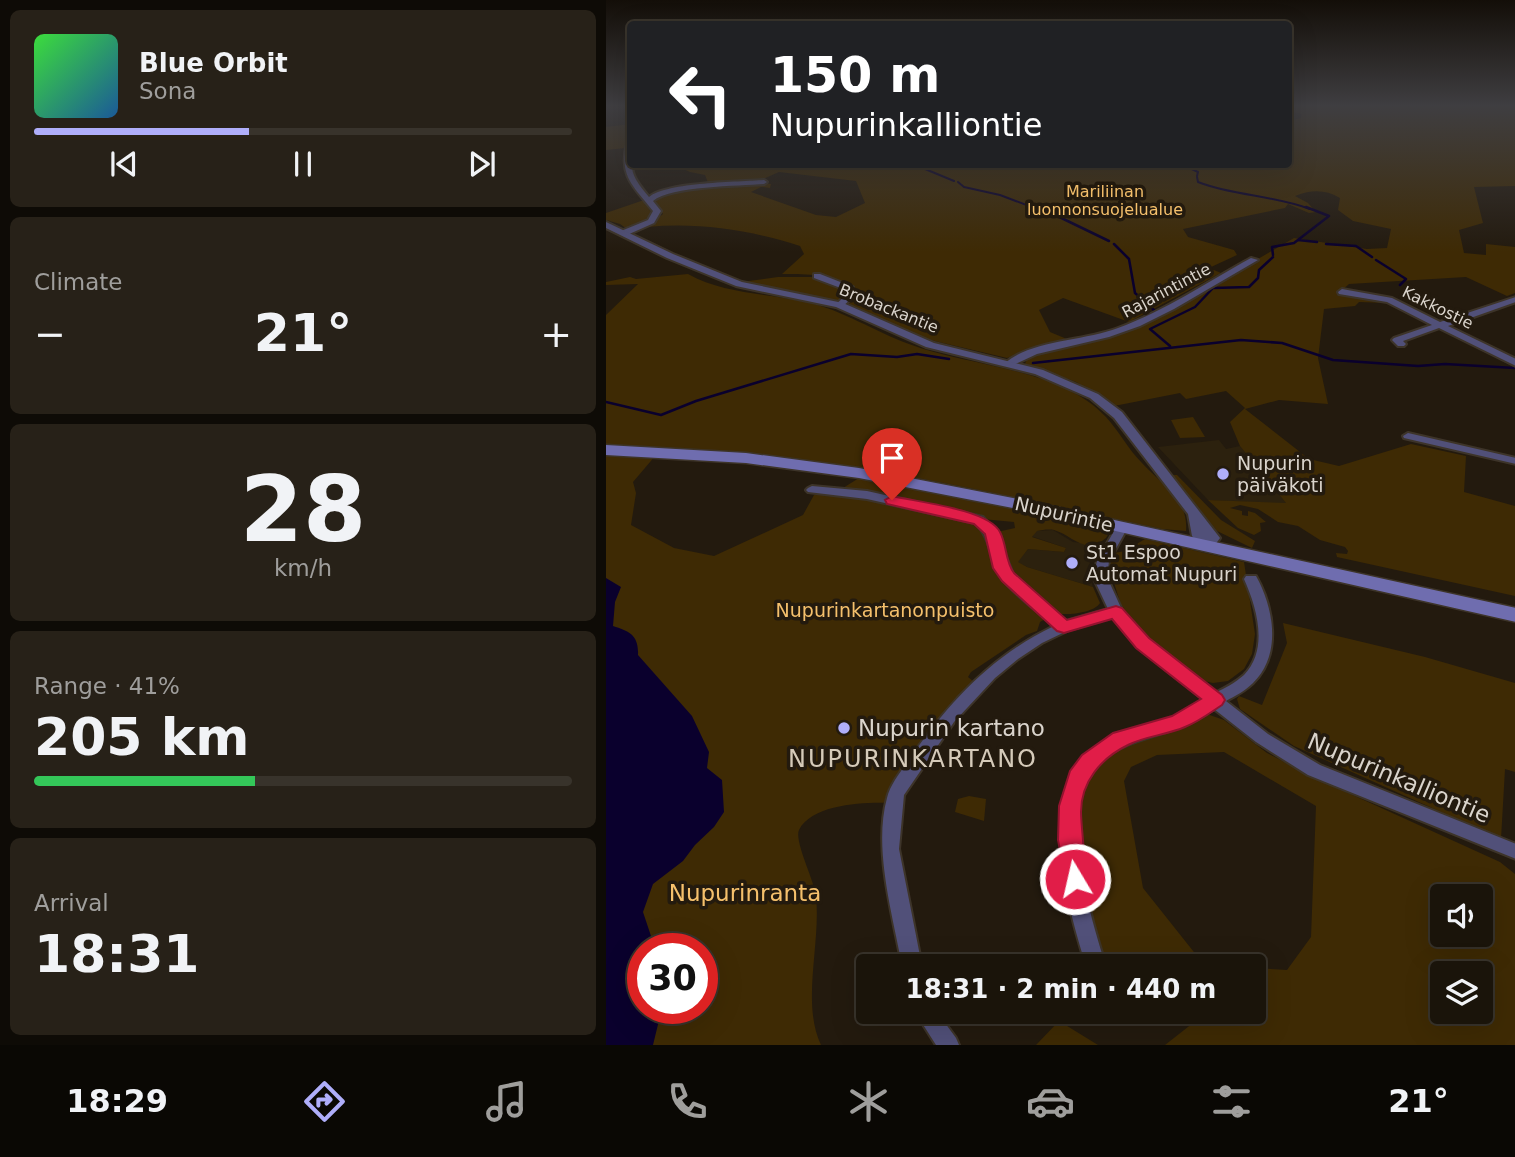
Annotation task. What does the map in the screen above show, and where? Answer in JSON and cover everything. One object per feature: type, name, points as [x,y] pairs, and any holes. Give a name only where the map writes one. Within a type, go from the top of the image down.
[{"type":"main road","name":"Nupurintie","points":[[606,450],[745,458],[859,472],[1207,545],[1515,615]]},
{"type":"street","points":[[624,233],[656,216],[657,211],[625,169],[626,155]]},
{"type":"street","points":[[649,201],[656,195],[678,190],[764,182]]},
{"type":"street","name":"Brobackantie","points":[[606,225],[679,260],[739,284],[839,305],[930,345],[1010,363],[1062,380],[1107,405],[1129,428],[1194,515],[1199,536],[1207,545]]},
{"type":"street","name":"Rajarintintie","points":[[1010,363],[1024,354],[1070,345],[1133,325],[1254,260]]},
{"type":"street","points":[[817,276],[850,289],[848,298],[839,305]]},
{"type":"street","name":"Kakkostie","points":[[1342,292],[1389,300],[1515,363]]},
{"type":"street","points":[[1401,344],[1397,340],[1515,299]]},
{"type":"street","points":[[1408,436],[1515,461]]},
{"type":"street","points":[[812,490],[867,495],[979,520],[993,532],[1001,568],[1008,577],[1064,627]]},
{"type":"street","name":"Nupurinkalliontie","points":[[1122,527],[1103,561],[1100,577],[1116,612],[1142,643],[1262,738],[1314,771],[1515,852]]},
{"type":"street","points":[[1093,954],[1078,899],[1069,840],[1070,806],[1078,777],[1090,761],[1120,739],[1178,722],[1244,683],[1254,674],[1265,644],[1263,616],[1251,579]]},
{"type":"street","points":[[910,954],[890,849],[895,797],[914,764],[969,692],[1026,648],[1064,627],[1116,612]]},
{"type":"street","points":[[934,1024],[949,1045]]},
{"type":"shaded area","name":"Nupurin päiväkoti","points":[[1219,440],[1226,449],[1240,446],[1287,504],[1208,500],[1158,447]]},
{"type":"shaded area","points":[[1053,530],[1073,542],[1102,542],[1090,561],[1089,575],[1093,587],[1017,562],[1028,549],[1064,552],[1066,548],[1031,536],[1036,531]]},
{"type":"shaded area","points":[[606,578],[621,587],[615,602],[613,626],[635,638],[638,655],[692,716],[709,752],[707,768],[722,780],[724,812],[683,861],[653,884],[643,912],[650,933],[627,933],[627,1024],[658,1024],[653,1045],[606,1045]]},
{"type":"green space","name":"Mariliinan luonnonsuojelualue","points":[[1292,155],[1515,155],[1515,186],[1474,187],[1483,223],[1459,230],[1464,253],[1486,255],[1486,244],[1515,247],[1515,293],[1507,296],[1466,277],[1349,284],[1340,292],[1386,300],[1388,303],[1359,302],[1355,306],[1324,309],[1318,358],[1328,404],[1279,400],[1245,409],[1309,459],[1339,466],[1411,444],[1466,456],[1464,492],[1515,506],[1515,596],[1337,557],[1336,553],[1347,554],[1345,547],[1320,540],[1298,526],[1278,522],[1258,509],[1240,505],[1230,508],[1242,511],[1242,515],[1248,516],[1248,511],[1255,513],[1266,522],[1260,523],[1261,531],[1254,535],[1238,528],[1208,500],[1286,503],[1240,446],[1230,422],[1245,408],[1226,391],[1186,399],[1180,393],[1114,406],[1076,382],[1025,364],[1028,356],[1129,330],[1172,309],[1294,238],[1367,249],[1387,248],[1391,229],[1353,221],[1338,210],[1340,198],[1318,191],[1306,193],[1295,196],[1308,203],[1316,212],[1309,213],[1288,204],[1285,208],[1183,229],[1188,237],[1234,250],[1237,255],[1209,268],[1221,273],[1129,322],[1063,298],[1039,310],[1050,332],[1074,342],[1023,352],[1007,358],[926,339],[849,304],[855,296],[855,290],[838,281],[811,275],[782,274],[804,254],[800,246],[724,229],[647,227],[663,214],[653,201],[676,191],[709,185],[705,175],[681,168],[1292,168]],"holes":[[[779,172],[856,181],[865,203],[836,217],[816,215],[751,192],[761,187],[770,188],[771,184],[709,185],[756,182]]]},
{"type":"green space","points":[[644,200],[652,214],[640,225],[627,229],[606,220],[606,213]]},
{"type":"green space","points":[[688,274],[716,286],[820,306],[909,344],[1013,370],[1064,388],[1087,400],[1106,417],[1137,458],[1172,492],[1183,510],[1186,531],[1162,529],[908,476],[805,460],[606,444],[606,315],[638,284],[606,285],[606,282],[630,277],[636,279]]},
{"type":"green space","points":[[778,277],[816,277],[847,289],[845,298],[839,302],[741,282]]},
{"type":"green space","points":[[1193,417],[1205,437],[1180,438],[1171,420]]},
{"type":"green space","points":[[606,453],[656,455],[633,482],[636,493],[631,525],[674,548],[714,556],[803,515],[814,495],[836,492],[975,522],[990,536],[995,565],[1000,574],[1047,618],[1040,622],[1037,631],[1026,635],[971,672],[968,677],[974,682],[948,709],[914,753],[888,803],[840,806],[815,815],[799,830],[799,843],[816,896],[812,1011],[821,1045],[616,1045],[606,666]]},
{"type":"green space","points":[[1170,475],[1177,475],[1221,520],[1255,541],[1252,548],[1217,531]]},
{"type":"green space","points":[[859,478],[915,485],[1102,527],[1109,533],[1106,538],[1092,545],[1079,543],[1054,530],[1037,531],[1032,537],[1066,548],[1064,552],[1028,549],[1018,562],[1093,587],[1100,603],[1086,611],[1060,614],[1032,595],[1011,573],[1000,548],[997,532],[1015,528],[1014,522],[982,519],[843,488]]},
{"type":"green space","points":[[1145,539],[1244,562],[1255,634],[1252,654],[1244,669],[1228,681],[1213,683],[1199,680],[1140,632],[1121,605],[1109,567],[1114,553],[1125,551]]},
{"type":"green space","points":[[1283,623],[1425,657],[1515,683],[1515,772],[1505,769],[1501,839],[1294,746],[1240,709],[1237,699],[1239,696],[1262,705],[1287,643]]},
{"type":"green space","points":[[1204,713],[1224,720],[1267,753],[1322,781],[1500,862],[1515,874],[1515,1045],[1165,1045],[1192,1024],[1266,1024],[1266,969],[1287,970],[1311,937],[1316,806],[1224,752],[1157,755],[1131,767],[1124,781],[1143,888],[1195,954],[1101,954],[1075,830],[1078,790],[1092,765],[1111,751]]},
{"type":"green space","points":[[969,796],[986,799],[984,821],[955,812],[958,799]]},
{"type":"green space","points":[[1056,1024],[1064,1024],[1098,1045],[1036,1045]]},
{"type":"waterway","points":[[923,168],[954,181]]},
{"type":"waterway","points":[[1190,168],[1198,172],[1197,176]]},
{"type":"waterway","points":[[1197,177],[1198,182],[1212,187],[1310,209]]},
{"type":"waterway","points":[[958,182],[964,187],[1000,195],[1034,208]]},
{"type":"waterway","points":[[1273,255],[1272,247],[1294,243],[1329,216],[1306,207]]},
{"type":"waterway","points":[[1034,208],[1049,212],[1109,241]]},
{"type":"waterway","points":[[1298,240],[1317,242]]},
{"type":"waterway","points":[[1114,244],[1129,259],[1135,293],[1155,311]]},
{"type":"waterway","points":[[1326,244],[1356,246],[1372,257]]},
{"type":"waterway","points":[[1170,346],[1150,329],[1195,307],[1213,288],[1249,287],[1258,278],[1259,270],[1273,257]]},
{"type":"waterway","points":[[1376,260],[1406,279],[1400,285]]},
{"type":"waterway","points":[[1033,363],[1241,340],[1282,343],[1333,360],[1418,366],[1445,364],[1516,368]]},
{"type":"waterway","points":[[606,402],[661,415],[696,401],[851,354],[897,357],[917,354],[949,359]]},
{"type":"place","name":"Nupurin päiväkoti","points":[[1223,474]]},
{"type":"place","name":"St1 Espoo Automat Nupuri","points":[[1072,563]]},
{"type":"place","name":"Nupurin kartano","points":[[844,728]]},
{"type":"district","name":"NUPURINKARTANO","points":[[913,759]]},
{"type":"route","points":[[892,500],[979,520],[993,532],[1001,568],[1008,577],[1064,627],[1116,612],[1142,643],[1215,700],[1178,722],[1120,739],[1090,761],[1078,777],[1070,806],[1069,840],[1075,879]]},
{"type":"park label","name":"Nupurinkartanonpuisto","points":[[885,610]]},
{"type":"park label","name":"Nupurinranta","points":[[745,893]]}]
